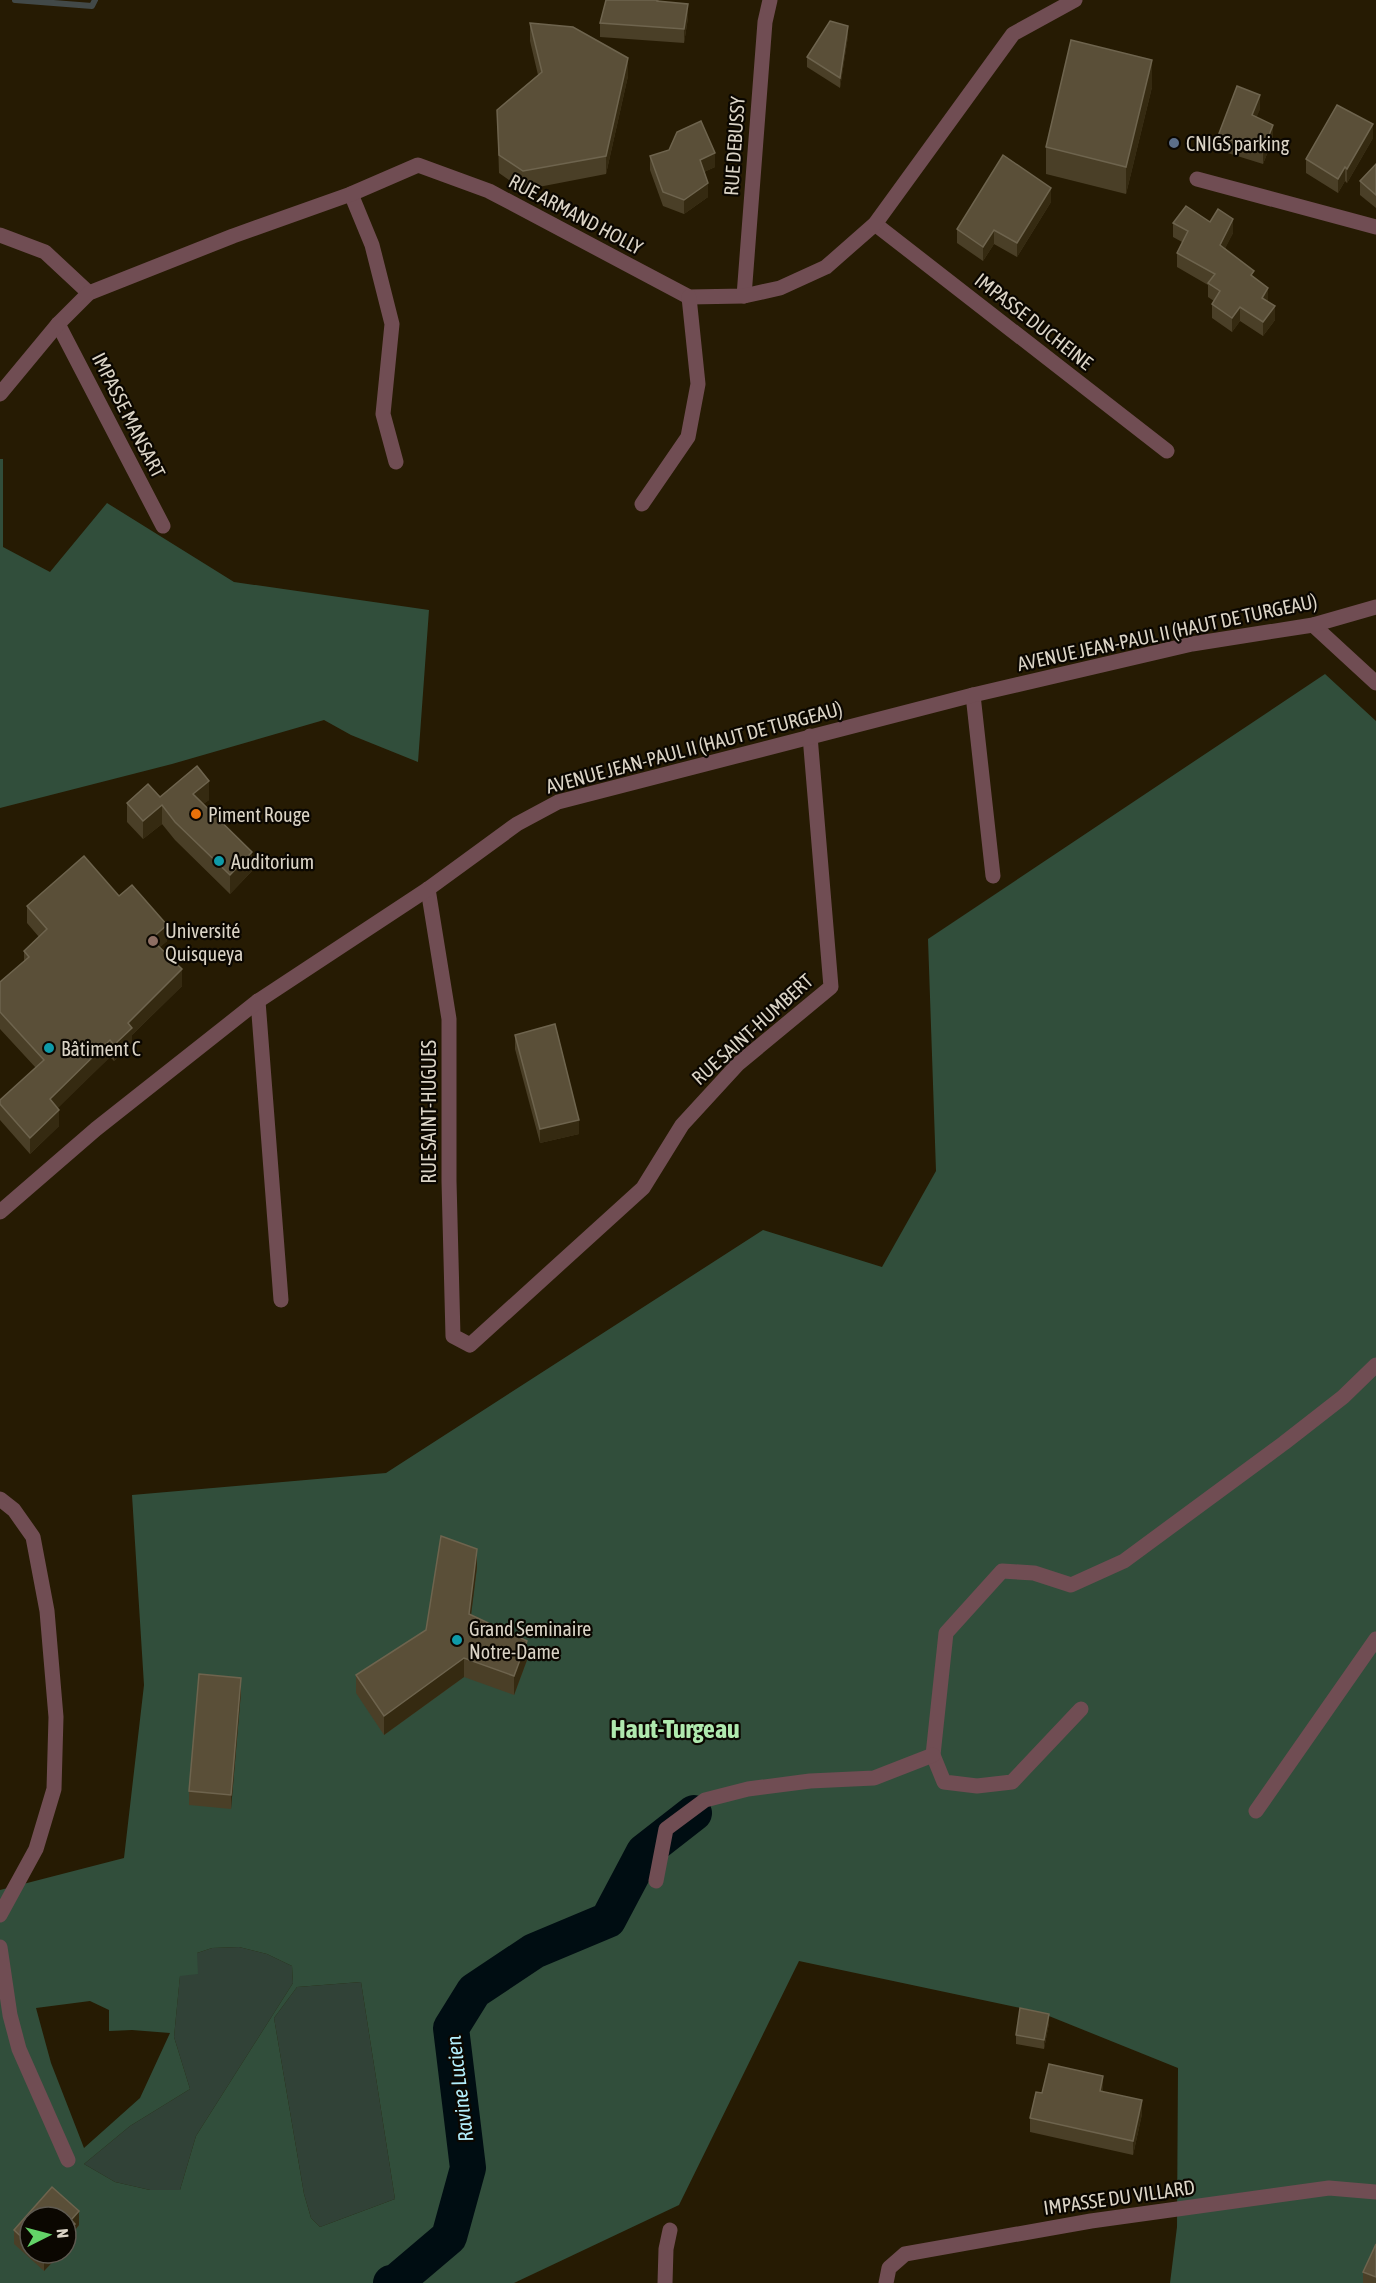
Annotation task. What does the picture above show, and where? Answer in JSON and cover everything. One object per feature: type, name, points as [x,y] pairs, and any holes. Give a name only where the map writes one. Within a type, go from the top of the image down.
[{"type":"street","name":"RUE DEBUSSY","points":[[744,296],[765,22],[770,0]]},
{"type":"street","name":"RUE ARMAND HOLLY","points":[[0,394],[58,324],[89,293],[233,236],[351,194],[418,165],[489,191],[689,297],[744,296],[780,288],[826,267],[875,224],[1013,34],[1075,0]]},
{"type":"street","points":[[1197,179],[1376,227]]},
{"type":"street","points":[[351,194],[372,244],[392,324],[383,414],[396,462]]},
{"type":"street","name":"IMPASSE DUCHEINE","points":[[875,224],[1167,451]]},
{"type":"street","points":[[0,235],[45,252],[89,293]]},
{"type":"street","points":[[642,504],[688,437],[698,384],[689,297]]},
{"type":"street","name":"IMPASSE MANSART","points":[[58,324],[163,526]]},
{"type":"street","name":"AVENUE JEAN-PAUL II (HAUT DE TURGEAU)","points":[[0,1212],[96,1129],[258,1001],[428,889],[517,824],[558,802],[973,695],[1192,644],[1313,625],[1376,607]]},
{"type":"street","points":[[1313,625],[1376,683]]},
{"type":"street","points":[[973,695],[993,876]]},
{"type":"street","name":"RUE SAINT-HUMBERT","points":[[453,1336],[470,1346],[643,1188],[682,1125],[738,1064],[831,987],[810,736]]},
{"type":"street","name":"RUE SAINT-HUGUES","points":[[428,889],[449,1019],[449,1181],[453,1336]]},
{"type":"street","points":[[258,1001],[281,1300]]},
{"type":"street","points":[[1081,1709],[1012,1782],[977,1786],[944,1782],[933,1755],[946,1633],[1002,1570],[1034,1573],[1071,1585],[1124,1561],[1334,1404],[1376,1365]]},
{"type":"street","points":[[0,1499],[14,1510],[33,1537],[47,1611],[56,1717],[54,1789],[36,1849],[0,1915]]},
{"type":"street","points":[[1256,1811],[1376,1639]]},
{"type":"street","points":[[656,1881],[666,1829],[705,1800],[748,1789],[810,1781],[874,1778],[933,1755]]},
{"type":"street","points":[[0,1947],[10,2015],[19,2049],[68,2160]]},
{"type":"street","name":"IMPASSE DU VILLARD","points":[[886,2283],[889,2268],[905,2254],[1091,2221],[1329,2188],[1376,2192]]},
{"type":"street","points":[[665,2283],[666,2249],[670,2230]]},
{"type":"green space","points":[[0,459],[3,459],[3,547],[50,572],[107,503],[234,582],[429,610],[418,762],[351,735],[324,720],[172,764],[0,808]]},
{"type":"green space","points":[[1325,674],[1376,721],[1376,2283],[1170,2283],[1177,2227],[1178,2068],[1039,2012],[799,1961],[679,2205],[514,2283],[0,2283],[0,1890],[124,1858],[144,1685],[132,1495],[386,1473],[763,1230],[882,1267],[936,1171],[928,939]],"holes":[[[239,1947],[267,1954],[292,1966],[293,1983],[196,2136],[180,2190],[150,2190],[115,2182],[84,2164],[130,2126],[190,2089],[174,2037],[180,1976],[198,1974],[197,1953],[212,1948]],[[361,1982],[395,2199],[320,2227],[311,2218],[304,2194],[274,2018],[297,1987]],[[90,2001],[109,2010],[109,2031],[170,2033],[140,2098],[84,2148],[51,2063],[36,2008]]]},
{"type":"green space","points":[[239,1947],[267,1954],[292,1966],[293,1983],[196,2136],[180,2190],[150,2190],[115,2182],[84,2164],[130,2126],[190,2089],[174,2037],[180,1975],[197,1953],[212,1948]]},
{"type":"green space","points":[[361,1982],[395,2199],[320,2227],[311,2218],[304,2194],[274,2018],[297,1987]]},
{"type":"building","points":[[606,0],[657,0],[688,4],[684,29],[600,23]]},
{"type":"building","points":[[830,21],[848,26],[840,78],[807,57]]},
{"type":"building","points":[[530,23],[573,27],[628,58],[606,156],[523,171],[499,155],[497,110],[542,72]]},
{"type":"building","points":[[1071,40],[1152,60],[1126,167],[1046,147]]},
{"type":"building","points":[[1237,86],[1260,95],[1252,115],[1273,125],[1263,150],[1218,136]]},
{"type":"building","points":[[1337,105],[1373,124],[1347,169],[1345,167],[1338,179],[1306,159]]},
{"type":"building","points":[[701,121],[715,153],[700,160],[708,183],[684,200],[663,192],[650,156],[669,150],[677,132]]},
{"type":"building","points":[[1003,155],[1051,188],[1017,243],[994,230],[983,247],[957,229]]},
{"type":"building","points":[[1376,164],[1376,195],[1360,181]]},
{"type":"building","points":[[1186,206],[1210,222],[1218,209],[1233,219],[1220,245],[1254,271],[1251,275],[1268,288],[1262,298],[1275,306],[1263,322],[1240,307],[1232,318],[1212,304],[1220,291],[1208,283],[1215,274],[1177,253],[1188,231],[1173,223]]},
{"type":"building","points":[[197,766],[209,781],[193,794],[252,852],[230,875],[175,822],[162,805],[143,821],[127,803],[148,784],[160,797]]},
{"type":"building","points":[[84,856],[119,896],[132,885],[167,925],[151,939],[182,969],[128,1023],[132,1028],[114,1045],[110,1040],[50,1099],[59,1110],[30,1138],[0,1104],[0,1100],[44,1060],[0,1012],[0,982],[29,957],[24,951],[47,929],[27,906]]},
{"type":"building","points":[[555,1024],[579,1120],[540,1129],[515,1035]]},
{"type":"building","name":"Grand Seminaire Notre-Dame","points":[[441,1536],[477,1549],[469,1614],[527,1641],[514,1676],[464,1658],[384,1716],[356,1675],[426,1630]]},
{"type":"building","points":[[199,1674],[241,1678],[231,1795],[189,1791]]},
{"type":"building","points":[[1020,2008],[1049,2014],[1044,2040],[1016,2035]]},
{"type":"building","points":[[1049,2064],[1103,2076],[1100,2091],[1142,2100],[1133,2141],[1030,2118],[1036,2092],[1042,2093]]},
{"type":"building","points":[[52,2187],[72,2205],[36,2205]]},
{"type":"building","points":[[1376,2244],[1376,2277],[1363,2272]]},
{"type":"waterway","points":[[15,0],[92,6],[95,0]]},
{"type":"waterway","name":"Ravine Lucien","points":[[391,2283],[396,2282],[449,2237],[468,2168],[451,2028],[474,1991],[534,1951],[608,1920],[644,1852],[694,1813]]},
{"type":"place","name":"CNIGS parking","points":[[1174,143]]},
{"type":"place","name":"Piment Rouge","points":[[196,814]]},
{"type":"place","name":"Auditorium","points":[[219,861]]},
{"type":"place","name":"Université Quisqueya","points":[[153,941]]},
{"type":"place","name":"Bâtiment C","points":[[49,1048]]},
{"type":"place","name":"Grand Seminaire Notre-Dame","points":[[457,1640]]},
{"type":"district","name":"Haut-Turgeau","points":[[675,1729]]}]
